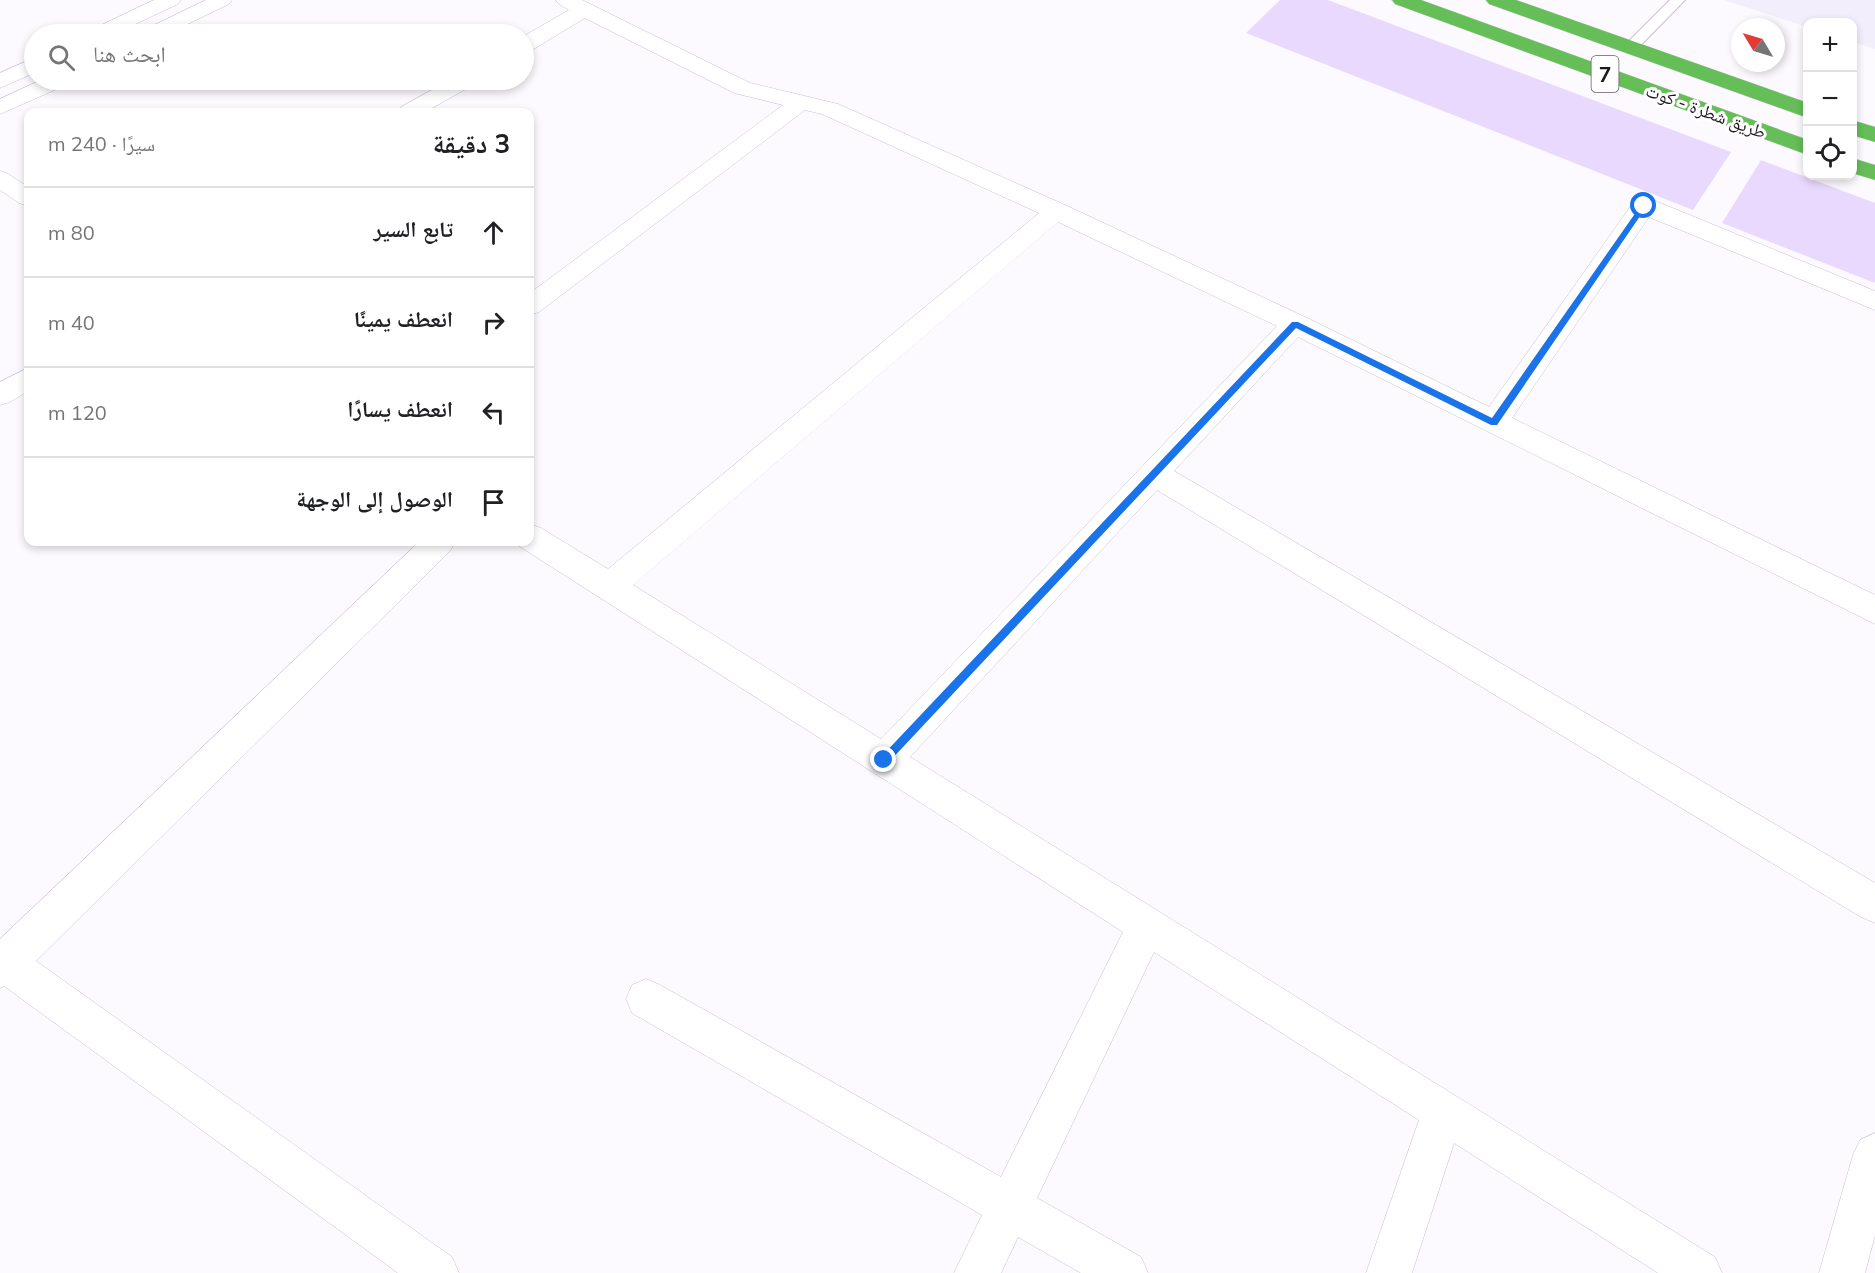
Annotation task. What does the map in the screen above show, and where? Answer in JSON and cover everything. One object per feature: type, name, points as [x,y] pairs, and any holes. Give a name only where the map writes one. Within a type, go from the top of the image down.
[{"type":"highway","name":"طريق شطرة - كوت","points":[[1402,0],[1803,146]]},
{"type":"highway","name":"طريق شطرة - كوت","points":[[1496,0],[1803,109]]},
{"type":"highway","points":[[1857,129],[1875,135]]},
{"type":"highway","points":[[1857,167],[1875,173]]},
{"type":"street","points":[[119,24],[171,0]]},
{"type":"street","points":[[172,24],[222,0]]},
{"type":"street","points":[[534,37],[575,5],[742,88],[830,109],[1056,211],[1295,324],[1875,610]]},
{"type":"street","points":[[0,81],[24,69]]},
{"type":"street","points":[[0,107],[37,90]]},
{"type":"street","points":[[416,108],[448,90]]},
{"type":"street","points":[[534,303],[800,103]]},
{"type":"street","points":[[0,179],[24,195]]},
{"type":"street","points":[[1494,422],[1644,206],[1875,301]]},
{"type":"street","points":[[609,587],[1056,211]]},
{"type":"street","points":[[884,760],[1295,324]]},
{"type":"street","points":[[0,395],[24,380]]},
{"type":"street","points":[[1154,474],[1875,904]]},
{"type":"street","points":[[534,540],[1699,1273]]},
{"type":"street","points":[[435,546],[2,963],[436,1273]]},
{"type":"street","points":[[976,1273],[1147,925]]},
{"type":"street","points":[[646,999],[1125,1273]]},
{"type":"street","points":[[1389,1273],[1443,1112]]},
{"type":"street","points":[[1842,1273],[1875,1155]]},
{"type":"lane","points":[[1630,48],[1678,0]]},
{"type":"shaded area","points":[[1280,0],[1328,0],[1731,152],[1693,210],[1246,33]]},
{"type":"shaded area","points":[[1724,0],[1875,0],[1875,49],[1857,43],[1857,18],[1803,18],[1803,26]]},
{"type":"shaded area","points":[[1761,160],[1803,176],[1803,180],[1814,180],[1875,203],[1875,283],[1722,223]]},
{"type":"route","points":[[884,760],[1295,324],[1494,422],[1644,206]]}]
